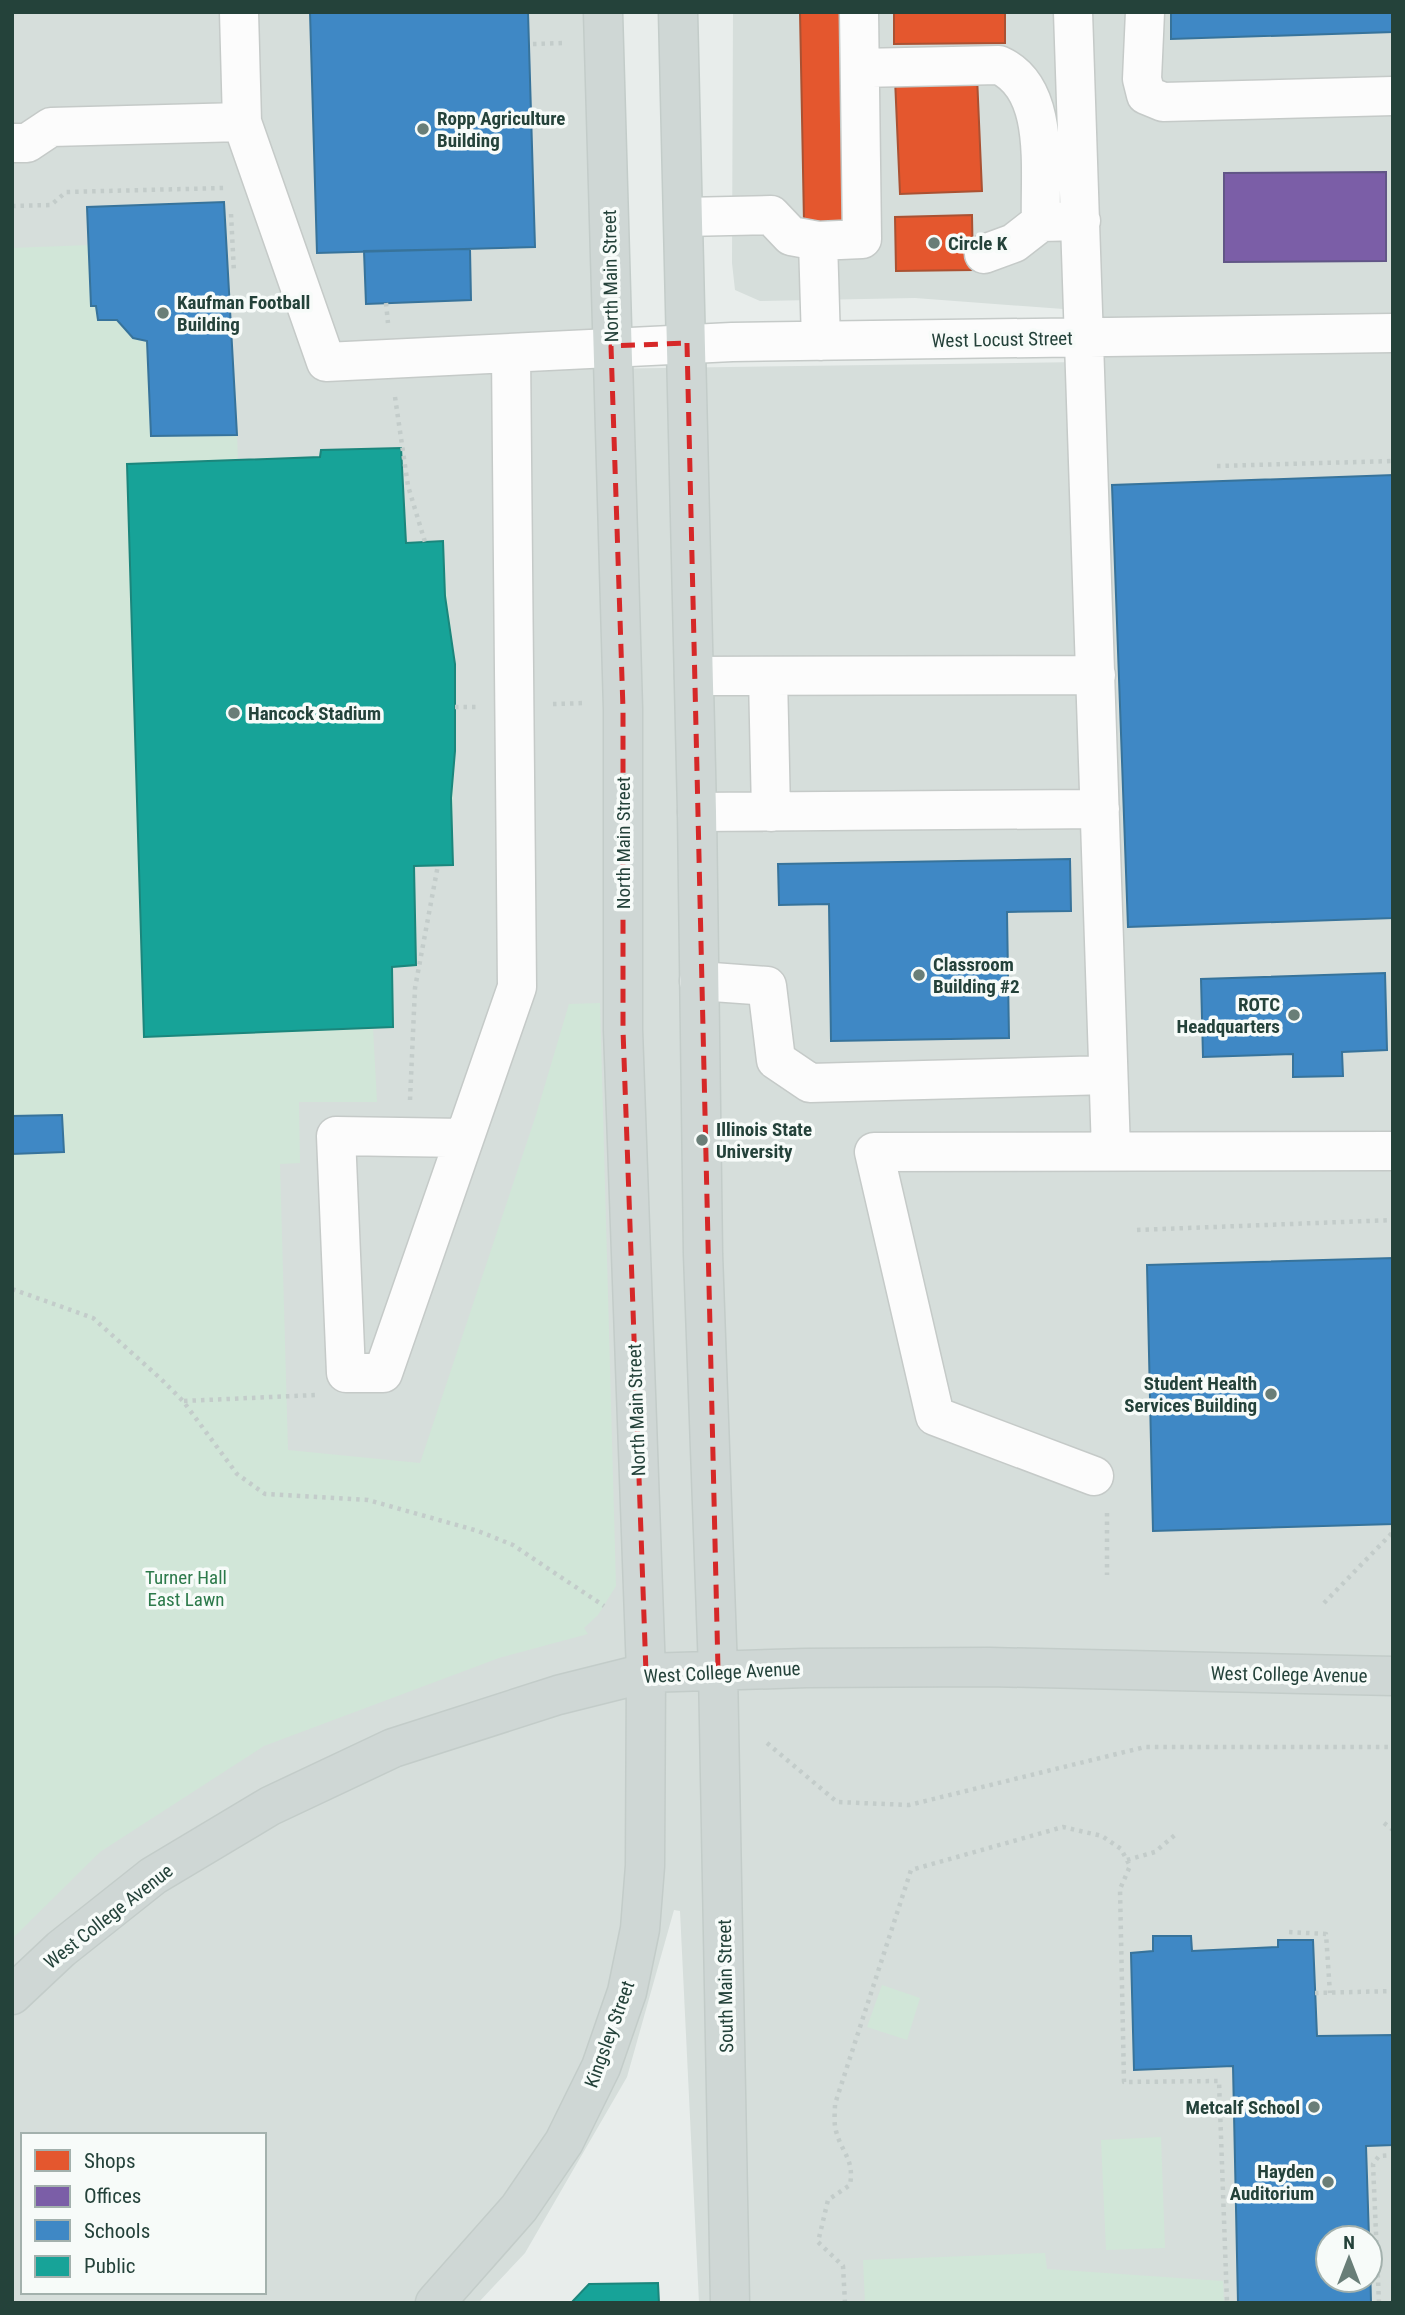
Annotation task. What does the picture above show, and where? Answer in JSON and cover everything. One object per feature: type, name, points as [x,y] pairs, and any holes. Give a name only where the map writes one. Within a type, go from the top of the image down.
[{"type":"main road","name":"North Main Street","points":[[603,12],[623,709],[623,1030],[646,1673]]},
{"type":"main road","points":[[678,12],[697,811],[704,1268],[718,1670]]},
{"type":"main road","name":"West College Avenue","points":[[12,1995],[61,1950],[153,1876],[270,1806],[393,1748],[558,1695],[646,1673],[989,1667],[1393,1676]]},
{"type":"main road","name":"South Main Street","points":[[718,1670],[730,2303]]},
{"type":"main road","name":"Kingsley Street","points":[[435,2303],[519,2208],[564,2142],[601,2067],[627,1992],[640,1928],[645,1866],[646,1673]]},
{"type":"street","points":[[12,143],[27,143],[51,127],[242,122],[239,12]]},
{"type":"street","points":[[684,218],[771,215],[791,236],[818,241],[862,239],[859,12]]},
{"type":"street","points":[[1073,12],[1086,338],[1111,1151]]},
{"type":"street","points":[[1145,12],[1144,87],[1146,95],[1163,102],[1393,96]]},
{"type":"street","points":[[860,68],[999,65],[1016,73],[1030,93],[1037,127],[1041,222]]},
{"type":"street","name":"West Locust Street","points":[[242,122],[326,362],[687,343],[1393,333]]},
{"type":"street","points":[[984,254],[1014,243],[1041,222],[1081,221]]},
{"type":"street","points":[[818,241],[821,341]]},
{"type":"street","points":[[464,1138],[336,1136],[345,1373],[383,1373],[517,987],[511,353]]},
{"type":"street","points":[[694,676],[1096,675]]},
{"type":"street","points":[[768,676],[771,811]]},
{"type":"street","points":[[697,811],[1100,809]]},
{"type":"street","points":[[699,981],[767,986],[776,1060],[810,1083],[1108,1075]]},
{"type":"street","points":[[1094,1476],[935,1416],[874,1152],[1393,1151]]},
{"type":"path","points":[[533,44],[570,43]]},
{"type":"path","points":[[12,206],[51,205],[66,192],[226,188],[230,194]]},
{"type":"path","points":[[231,207],[234,273]]},
{"type":"path","points":[[386,303],[390,359],[408,486],[425,542]]},
{"type":"path","points":[[1217,466],[1393,461]]},
{"type":"path","points":[[411,1139],[410,1084],[415,988],[438,865]]},
{"type":"path","points":[[1137,1230],[1393,1220]]},
{"type":"path","points":[[12,1289],[93,1318],[183,1401],[237,1474],[265,1494],[368,1500],[478,1531],[513,1545],[611,1611]]},
{"type":"path","points":[[183,1401],[316,1395],[345,1373]]},
{"type":"path","points":[[1094,1476],[1106,1481],[1107,1575]]},
{"type":"path","points":[[1324,1603],[1393,1532]]},
{"type":"path","points":[[767,1743],[837,1802],[909,1805],[1145,1747],[1393,1747]]},
{"type":"path","points":[[1384,1822],[1393,1830]]},
{"type":"path","points":[[845,2303],[842,2266],[818,2242],[828,2200],[842,2194],[850,2185],[852,2174],[851,2161],[835,2127],[835,2104],[911,1870],[1063,1827],[1102,1836],[1121,1849],[1130,1866],[1120,1889],[1124,2082],[1219,2081],[1227,2303]]},
{"type":"path","points":[[1127,1860],[1155,1852],[1175,1835]]},
{"type":"path","points":[[1289,1932],[1326,1934],[1330,1993]]},
{"type":"path","points":[[1315,1993],[1393,1991]]},
{"type":"path","points":[[1379,2303],[1373,2164],[1379,2156],[1393,2155]]},
{"type":"highlighted area","points":[[687,343],[718,1670],[646,1673],[623,1030],[623,709],[611,346]]},
{"type":"shaded area","name":"Illinois State University","points":[[12,12],[596,12],[596,369],[1080,362],[1077,310],[915,298],[760,301],[735,290],[732,263],[733,12],[1393,12],[1393,2303],[699,2303],[680,1911],[674,1910],[627,2077],[525,2253],[478,2303],[12,2303]]},
{"type":"green space","name":"Turner Hall East Lawn","points":[[89,245],[91,305],[96,306],[98,320],[117,320],[133,338],[147,341],[151,436],[237,435],[238,460],[319,457],[321,450],[401,448],[406,543],[443,541],[455,673],[453,865],[414,866],[416,965],[392,967],[393,1027],[373,1028],[377,1102],[299,1102],[300,1163],[280,1164],[288,1450],[420,1463],[536,1115],[569,1004],[600,1003],[616,1586],[598,1615],[584,1628],[588,1634],[499,1658],[264,1746],[100,1852],[12,1939],[12,248]]},
{"type":"green space","points":[[882,1985],[920,1998],[907,2040],[867,2027]]},
{"type":"green space","points":[[1161,2137],[1165,2248],[1106,2250],[1101,2140]]},
{"type":"green space","points":[[1045,2253],[1047,2269],[1223,2281],[1224,2303],[865,2303],[863,2260]]},
{"type":"building: Shops","points":[[800,12],[843,12],[846,221],[804,222]]},
{"type":"building: Shops","points":[[894,12],[1005,12],[1005,43],[894,44]]},
{"type":"building: Shops","name":"Circle K","points":[[977,76],[982,191],[900,194],[895,79]]},
{"type":"building: Shops","name":"Circle K","points":[[972,215],[973,270],[896,271],[895,217]]},
{"type":"building: Offices","points":[[1386,172],[1386,261],[1224,262],[1224,173]]},
{"type":"building: Schools","name":"Ropp Agriculture Building","points":[[310,12],[528,12],[535,247],[317,253]]},
{"type":"building: Schools","points":[[1171,12],[1393,12],[1393,32],[1171,39]]},
{"type":"building: Schools","name":"Kaufman Football Building","points":[[224,202],[237,435],[151,436],[147,341],[133,338],[117,320],[98,320],[96,306],[91,306],[87,207]]},
{"type":"building: Schools","points":[[470,249],[471,300],[366,304],[364,251]]},
{"type":"building: Schools","points":[[1393,475],[1393,918],[1128,927],[1112,485]]},
{"type":"building: Schools","name":"Classroom Building #2","points":[[1070,859],[1071,911],[1007,912],[1009,1038],[831,1041],[829,904],[779,905],[778,864]]},
{"type":"building: Schools","name":"ROTC Headquarters","points":[[1385,973],[1387,1050],[1342,1052],[1343,1076],[1293,1077],[1293,1054],[1203,1057],[1201,979]]},
{"type":"building: Schools","points":[[62,1115],[64,1152],[12,1154],[12,1116]]},
{"type":"building: Schools","name":"Student Health Services Building","points":[[1393,1258],[1393,1524],[1153,1531],[1147,1265]]},
{"type":"building: Schools","name":"Metcalf School","points":[[1153,1936],[1191,1936],[1192,1951],[1278,1947],[1278,1940],[1313,1940],[1317,2036],[1393,2035],[1393,2145],[1366,2146],[1369,2224],[1314,2224],[1314,2294],[1371,2294],[1371,2303],[1238,2303],[1233,2066],[1134,2070],[1131,1953],[1153,1951]]},
{"type":"building: Public","points":[[401,448],[406,543],[443,541],[445,596],[455,664],[455,751],[451,798],[453,865],[414,866],[416,965],[392,967],[393,1027],[144,1037],[127,464],[320,457],[321,450]]},
{"type":"building: Public","points":[[658,2283],[659,2303],[571,2303],[589,2284]]},
{"type":"place","name":"Ropp Agriculture Building","points":[[423,129]]},
{"type":"place","name":"Circle K","points":[[934,243]]},
{"type":"place","name":"Kaufman Football Building","points":[[163,313]]},
{"type":"place","name":"Hancock Stadium","points":[[234,713]]},
{"type":"place","name":"Classroom Building #2","points":[[919,975]]},
{"type":"place","name":"ROTC Headquarters","points":[[1294,1015]]},
{"type":"place","name":"Illinois State University","points":[[702,1140]]},
{"type":"place","name":"Student Health Services Building","points":[[1271,1394]]},
{"type":"place","name":"Metcalf School","points":[[1314,2107]]},
{"type":"place","name":"Hayden Auditorium","points":[[1328,2182]]}]
